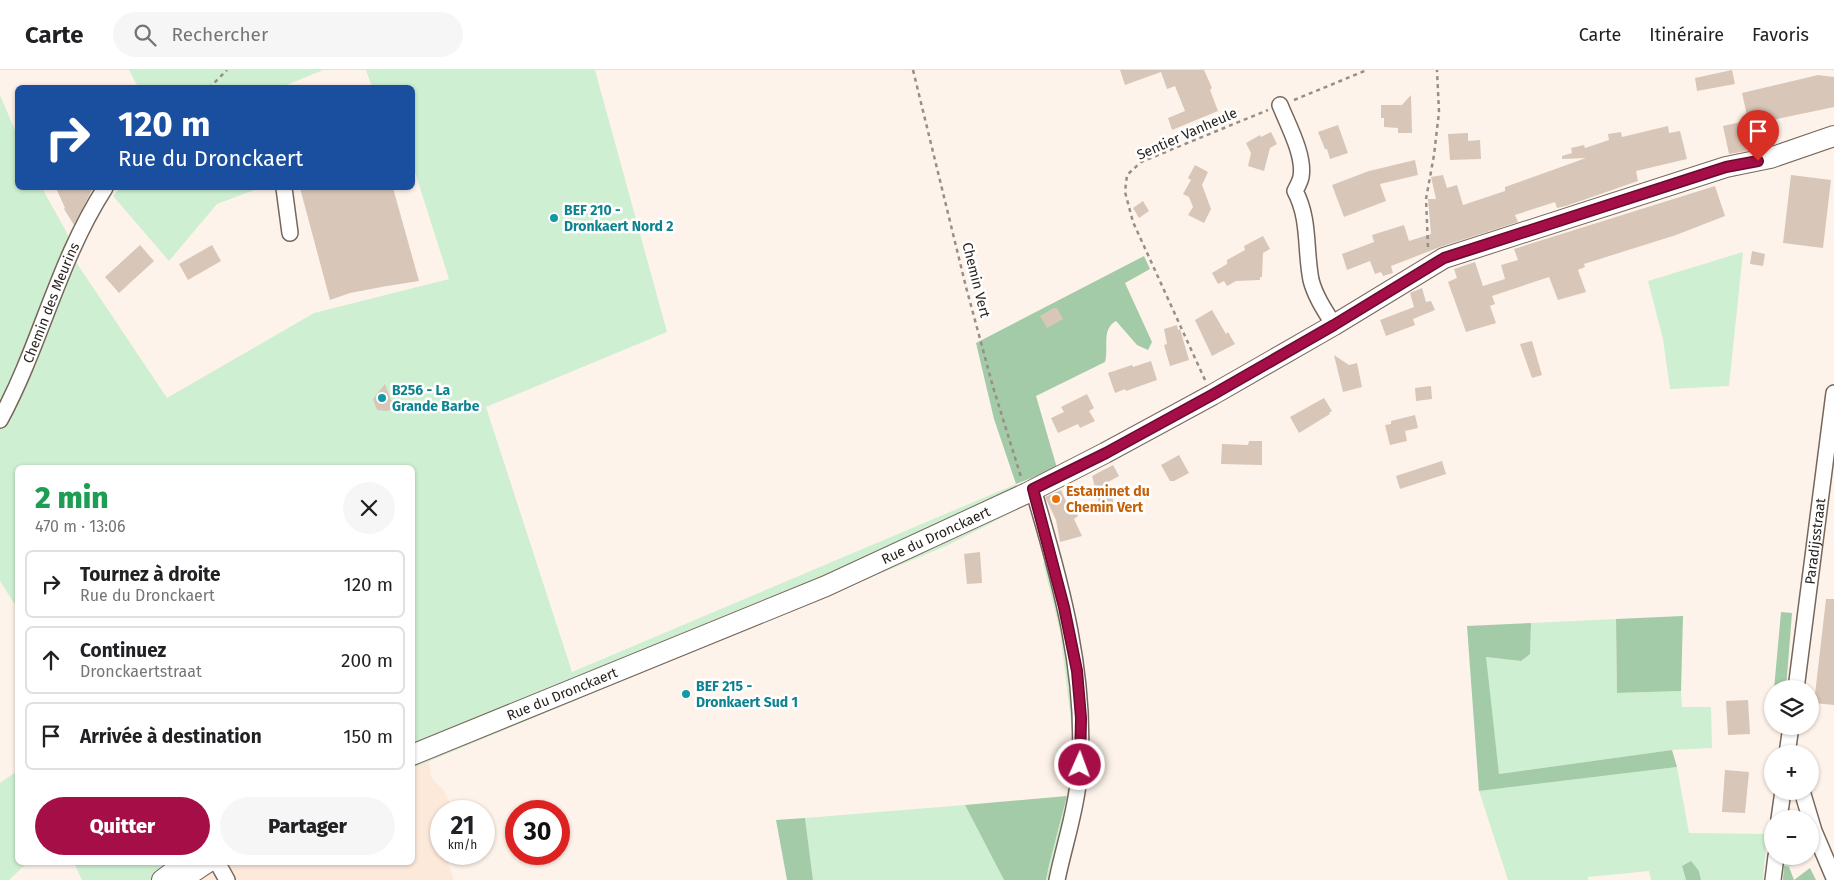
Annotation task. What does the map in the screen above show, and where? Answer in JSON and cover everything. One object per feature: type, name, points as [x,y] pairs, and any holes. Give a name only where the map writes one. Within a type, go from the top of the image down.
[{"type":"main road","name":"Rue du Dronckaert","points":[[415,754],[834,583],[1030,491],[1106,453],[1212,395],[1334,325],[1444,258],[1466,249],[1726,167],[1770,158],[1834,136]]},
{"type":"main road","points":[[162,880],[182,865]]},
{"type":"main road","points":[[181,880],[204,865]]},
{"type":"street","points":[[1280,105],[1302,165],[1301,179],[1295,191],[1304,212],[1312,282],[1318,298],[1334,325]]},
{"type":"street","name":"Chemin des Meurins","points":[[0,420],[21,379],[56,284],[70,253],[104,190]]},
{"type":"street","points":[[284,190],[290,233]]},
{"type":"street","name":"Paradijsstraat","points":[[1797,680],[1834,393]]},
{"type":"street","points":[[1030,491],[1043,524],[1069,629],[1077,671],[1080,701],[1081,752],[1078,784],[1058,880]]},
{"type":"street","points":[[1805,800],[1814,830],[1834,878]]},
{"type":"street","points":[[218,865],[227,880]]},
{"type":"street","points":[[1773,880],[1775,865]]},
{"type":"path","points":[[213,85],[227,70]]},
{"type":"path","name":"Chemin Vert","points":[[913,70],[971,305],[996,396],[1020,476],[1030,491]]},
{"type":"path","name":"Sentier Vanheule","points":[[1212,395],[1133,222],[1125,192],[1127,175],[1141,162],[1367,70]]},
{"type":"path","points":[[1432,265],[1427,244],[1426,199],[1439,112],[1437,70]]},
{"type":"shaded area","points":[[429,761],[431,777],[444,791],[448,800],[430,800],[430,865],[449,865],[454,880],[195,880],[221,865],[415,865],[415,767]]},
{"type":"green space","points":[[129,70],[323,70],[287,85],[137,85]]},
{"type":"green space","points":[[366,70],[595,70],[667,332],[486,407],[572,672],[1016,484],[1023,507],[946,546],[415,767],[415,465],[15,465],[15,605],[0,581],[0,95],[15,130],[15,190],[43,190],[67,233],[76,262],[167,398],[314,313],[449,279],[415,172],[415,85],[371,85]]},
{"type":"green space","points":[[118,190],[254,190],[217,204],[169,261],[113,196]]},
{"type":"green space","points":[[1743,252],[1729,386],[1670,389],[1663,339],[1648,281]]},
{"type":"green space","points":[[1144,256],[1150,269],[1125,283],[1152,342],[1148,350],[1137,345],[1116,321],[1111,324],[1107,334],[1105,362],[1036,396],[1057,468],[1016,484],[994,419],[976,343]]},
{"type":"green space","points":[[1056,559],[1084,683],[1062,880],[1046,880],[1067,796],[1072,730],[1060,631],[1043,563]]},
{"type":"green space","points":[[1781,612],[1792,613],[1787,680],[1775,680]]},
{"type":"green space","points":[[1683,616],[1681,691],[1617,693],[1616,619]]},
{"type":"green space","points":[[1616,619],[1617,693],[1681,691],[1682,707],[1711,707],[1712,748],[1672,750],[1499,774],[1485,657],[1521,661],[1530,653],[1531,623]]},
{"type":"green space","points":[[1531,623],[1530,654],[1521,661],[1486,657],[1499,774],[1672,750],[1677,767],[1479,791],[1467,626]]},
{"type":"green space","points":[[1677,767],[1689,833],[1764,834],[1763,880],[1701,880],[1699,871],[1682,866],[1686,880],[1651,880],[1649,871],[1588,877],[1588,880],[1508,880],[1479,791]]},
{"type":"green space","points":[[15,772],[15,865],[25,865],[9,880],[0,880],[0,783]]},
{"type":"green space","points":[[1067,796],[1046,880],[1004,880],[965,805]]},
{"type":"green space","points":[[965,805],[1004,880],[813,880],[805,818]]},
{"type":"green space","points":[[805,818],[813,880],[787,880],[776,820]]},
{"type":"green space","points":[[1691,861],[1699,871],[1701,880],[1686,880],[1682,866]]},
{"type":"green space","points":[[75,865],[221,865],[195,880],[82,880]]},
{"type":"green space","points":[[1784,866],[1789,867],[1794,880],[1783,880]]},
{"type":"green space","points":[[1810,868],[1816,880],[1794,880]]},
{"type":"building","points":[[1120,70],[1204,70],[1212,88],[1210,90],[1218,111],[1172,130],[1168,118],[1185,111],[1175,86],[1167,89],[1161,72],[1125,85]]},
{"type":"building","points":[[1732,70],[1735,84],[1697,91],[1695,78]]},
{"type":"building","points":[[1818,75],[1834,77],[1834,107],[1749,125],[1742,93]]},
{"type":"building","points":[[1411,95],[1412,133],[1398,133],[1398,128],[1384,127],[1384,118],[1381,118],[1381,105],[1402,105]]},
{"type":"building","points":[[1741,122],[1747,151],[1729,154],[1723,126]]},
{"type":"building","points":[[1338,125],[1348,153],[1330,159],[1318,132]]},
{"type":"building","points":[[1668,126],[1669,133],[1680,131],[1687,159],[1636,171],[1638,181],[1566,206],[1557,208],[1555,202],[1515,215],[1518,222],[1440,247],[1391,266],[1393,273],[1383,276],[1381,272],[1375,274],[1370,261],[1347,270],[1342,254],[1374,242],[1372,235],[1404,225],[1409,241],[1431,234],[1428,199],[1436,199],[1431,177],[1443,175],[1447,188],[1457,185],[1463,205],[1505,191],[1505,187],[1586,158],[1562,159],[1562,156],[1572,153],[1571,148],[1584,145],[1585,148],[1609,140],[1608,134],[1621,132],[1622,137]]},
{"type":"building","points":[[1271,132],[1277,144],[1270,148],[1264,171],[1248,166],[1251,153],[1246,143],[1260,135],[1261,137]]},
{"type":"building","points":[[1468,133],[1468,141],[1480,140],[1481,159],[1450,160],[1448,134]]},
{"type":"building","points":[[1415,160],[1418,175],[1380,184],[1386,201],[1344,217],[1332,185],[1369,171]]},
{"type":"building","points":[[1195,165],[1208,172],[1202,185],[1211,209],[1204,223],[1188,215],[1193,207],[1189,197],[1183,194],[1191,180],[1188,178]]},
{"type":"building","points":[[1791,175],[1831,180],[1823,248],[1783,243]]},
{"type":"building","points":[[1715,186],[1725,216],[1676,235],[1584,264],[1585,267],[1578,270],[1586,292],[1558,300],[1549,277],[1492,296],[1495,304],[1490,306],[1496,323],[1466,332],[1448,282],[1457,278],[1454,269],[1475,262],[1483,286],[1505,279],[1501,265],[1518,260],[1514,249]]},
{"type":"building","points":[[57,190],[92,190],[74,225]]},
{"type":"building","points":[[301,190],[394,190],[419,281],[350,293],[330,300]]},
{"type":"building","points":[[1143,201],[1149,211],[1139,218],[1133,208]]},
{"type":"building","name":"BEF 210 - Dronkaert Nord 2","points":[[552,212],[556,212],[560,218],[556,224],[552,224],[548,220],[548,216]]},
{"type":"building","points":[[1263,236],[1270,249],[1263,253],[1262,277],[1260,277],[1260,280],[1236,281],[1227,286],[1224,281],[1218,284],[1212,273],[1227,264],[1227,260],[1245,250],[1244,246]]},
{"type":"building","points":[[140,245],[154,261],[119,293],[105,277]]},
{"type":"building","points":[[212,245],[221,261],[188,280],[179,264]]},
{"type":"building","points":[[1752,251],[1765,254],[1763,266],[1750,264]]},
{"type":"building","points":[[1422,288],[1426,302],[1431,301],[1435,310],[1413,319],[1415,325],[1386,336],[1380,320],[1414,307],[1410,293]]},
{"type":"building","points":[[1057,308],[1063,319],[1047,328],[1040,316]]},
{"type":"building","points":[[1212,310],[1226,334],[1228,332],[1235,344],[1212,356],[1195,320]]},
{"type":"building","points":[[1177,325],[1178,330],[1180,329],[1189,360],[1170,366],[1164,345],[1167,344],[1164,329]]},
{"type":"building","points":[[1532,341],[1542,375],[1532,378],[1520,344]]},
{"type":"building","points":[[1334,355],[1349,365],[1357,363],[1362,387],[1343,392]]},
{"type":"building","points":[[1151,361],[1157,380],[1115,393],[1108,373]]},
{"type":"building","name":"B256 - La Grande Barbe","points":[[385,384],[391,400],[398,407],[387,411],[377,410],[373,399]]},
{"type":"building","points":[[1431,386],[1432,399],[1416,401],[1415,388]]},
{"type":"building","points":[[1087,394],[1094,408],[1089,411],[1095,421],[1080,428],[1078,424],[1058,433],[1051,418],[1064,412],[1061,407]]},
{"type":"building","points":[[1324,398],[1332,411],[1330,414],[1299,433],[1290,417]]},
{"type":"building","points":[[1415,415],[1418,428],[1405,431],[1407,441],[1390,445],[1385,425],[1391,424],[1391,421]]},
{"type":"building","points":[[1249,441],[1262,441],[1262,465],[1221,464],[1222,444],[1248,445]]},
{"type":"building","points":[[1179,455],[1189,473],[1174,481],[1170,481],[1161,465]]},
{"type":"building","points":[[1442,461],[1446,474],[1400,489],[1396,476]]},
{"type":"building","points":[[1113,465],[1119,476],[1108,482],[1116,511],[1102,515],[1092,476]]},
{"type":"building","points":[[1061,490],[1069,508],[1074,508],[1078,516],[1074,519],[1082,536],[1060,542],[1056,520],[1045,497]]},
{"type":"building","points":[[980,552],[982,583],[967,584],[964,554]]},
{"type":"building","points":[[1826,599],[1834,599],[1834,705],[1819,704],[1819,680],[1817,680]]},
{"type":"building","name":"BEF 215 - Dronkaert Sud 1","points":[[684,688],[688,688],[692,694],[688,700],[684,700],[680,696],[680,692]]},
{"type":"building","points":[[1748,700],[1750,734],[1728,735],[1726,701]]},
{"type":"building","points":[[1725,770],[1749,772],[1745,813],[1722,812]]},
{"type":"place","name":"BEF 210 - Dronkaert Nord 2","points":[[554,218]]},
{"type":"place","name":"B256 - La Grande Barbe","points":[[382,398]]},
{"type":"place","name":"Estaminet du Chemin Vert","points":[[1056,499]]},
{"type":"place","name":"BEF 215 - Dronkaert Sud 1","points":[[686,694]]},
{"type":"route","points":[[1080,765],[1081,718],[1077,671],[1064,607],[1033,489],[1106,453],[1212,395],[1334,325],[1444,258],[1466,249],[1726,167],[1758,161]]}]
